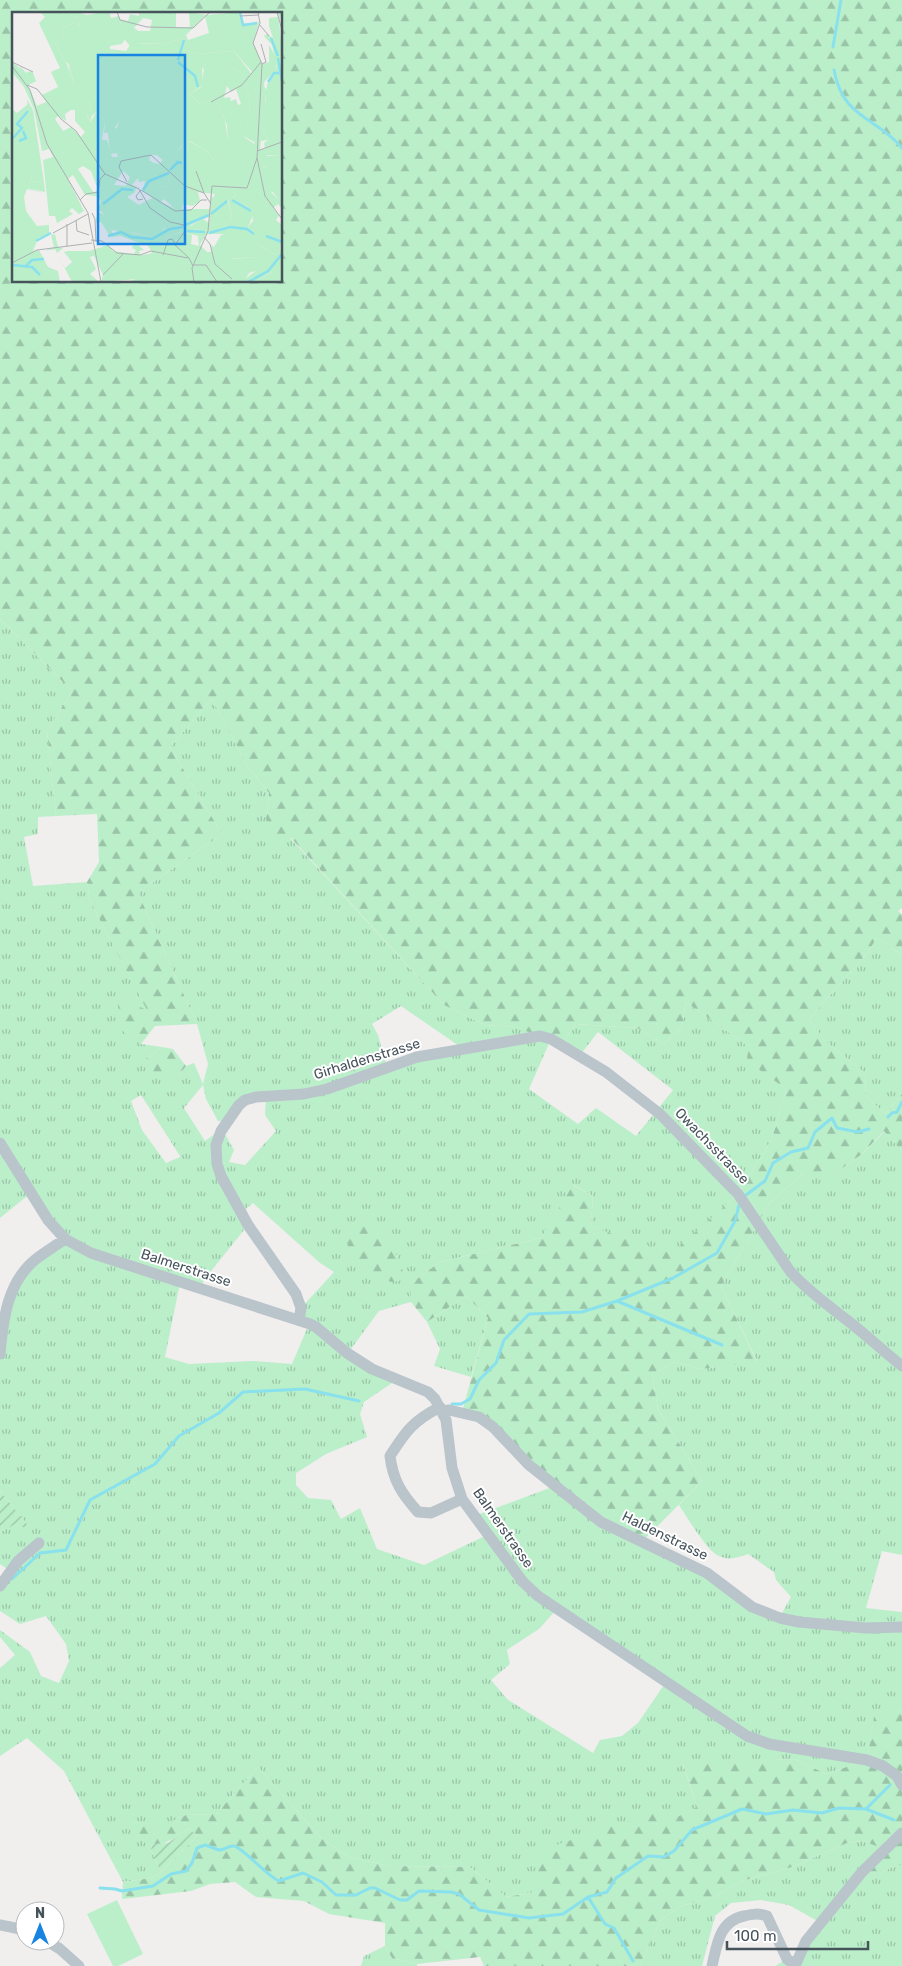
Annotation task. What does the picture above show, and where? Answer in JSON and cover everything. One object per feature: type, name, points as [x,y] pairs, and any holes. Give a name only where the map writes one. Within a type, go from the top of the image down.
[{"type":"street","name":"Girhaldenstrasse","points":[[299,1320],[301,1308],[296,1294],[248,1224],[221,1176],[217,1164],[216,1145],[220,1131],[240,1105],[245,1100],[256,1097],[304,1094],[327,1089],[417,1057],[540,1036]]},
{"type":"street","name":"Owachsstrasse","points":[[540,1036],[551,1039],[580,1055],[629,1088],[660,1114],[738,1194],[790,1271],[800,1282],[812,1294],[902,1366]]},
{"type":"street","name":"Balmerstrasse","points":[[0,1143],[48,1220],[64,1239],[91,1253],[316,1327],[347,1354],[372,1368],[428,1392],[441,1409],[449,1430],[452,1468],[462,1499],[523,1582],[538,1596],[747,1736],[769,1744],[867,1760],[883,1766],[897,1776],[902,1785]]},
{"type":"street","points":[[0,1354],[3,1317],[12,1291],[26,1268],[64,1239]]},
{"type":"street","points":[[441,1409],[415,1422],[408,1428],[390,1456],[391,1469],[401,1493],[418,1512],[430,1513],[462,1499]]},
{"type":"street","name":"Haldenstrasse","points":[[441,1409],[479,1417],[493,1427],[529,1465],[601,1522],[707,1573],[752,1607],[780,1618],[798,1622],[866,1628],[902,1627]]},
{"type":"street","points":[[0,1586],[18,1561],[39,1544]]},
{"type":"street","points":[[712,1966],[718,1940],[724,1927],[734,1918],[756,1913],[767,1916],[787,1959],[795,1965],[806,1941],[862,1872],[902,1834]]},
{"type":"street","points":[[0,1925],[15,1928]]},
{"type":"street","points":[[62,1951],[79,1966]]},
{"type":"green space","points":[[0,0],[902,0],[902,908],[898,911],[902,914],[902,955],[877,938],[865,956],[809,1019],[824,1040],[866,1074],[865,1095],[885,1114],[902,1094],[902,1148],[901,1150],[884,1131],[862,1154],[837,1172],[804,1172],[769,1204],[721,1286],[757,1362],[701,1369],[675,1362],[652,1374],[658,1409],[702,1481],[643,1541],[601,1522],[493,1427],[462,1412],[488,1318],[466,1296],[427,1322],[411,1302],[411,1283],[440,1262],[541,1238],[573,1185],[593,1196],[591,1227],[672,1253],[738,1194],[772,1139],[786,1089],[747,1061],[748,1046],[686,1002],[682,1027],[664,1044],[637,1028],[576,1024],[561,1045],[516,1027],[485,1025],[444,1005],[291,838],[271,842],[266,819],[269,793],[247,765],[212,699],[170,747],[222,834],[138,893],[197,1024],[155,1026],[141,1044],[121,1030],[117,997],[147,1010],[90,901],[87,882],[99,862],[97,814],[56,816],[47,731],[72,691],[0,619]]},
{"type":"green space","points":[[0,619],[72,691],[47,731],[56,816],[38,817],[38,834],[24,837],[33,886],[87,882],[90,901],[148,1011],[141,1044],[162,1047],[144,1060],[178,1076],[186,1066],[194,1063],[203,1084],[208,1064],[197,1024],[138,893],[222,834],[170,747],[212,699],[247,765],[269,793],[266,819],[290,838],[444,1005],[485,1025],[516,1027],[551,1039],[529,1089],[578,1124],[596,1108],[636,1136],[673,1090],[598,1032],[580,1055],[561,1045],[576,1024],[637,1028],[664,1044],[682,1027],[686,1002],[748,1046],[748,1061],[786,1089],[772,1139],[738,1194],[672,1254],[591,1227],[593,1196],[574,1185],[541,1238],[440,1262],[411,1283],[411,1302],[379,1311],[348,1353],[398,1379],[364,1402],[360,1414],[367,1437],[326,1454],[296,1473],[296,1485],[308,1498],[331,1500],[341,1519],[360,1508],[377,1549],[424,1565],[487,1535],[474,1516],[555,1486],[707,1573],[752,1607],[782,1613],[791,1597],[776,1580],[774,1572],[748,1554],[732,1558],[717,1555],[702,1540],[679,1505],[702,1481],[658,1409],[652,1374],[675,1362],[701,1369],[757,1361],[721,1286],[769,1204],[804,1172],[837,1172],[862,1154],[885,1131],[901,1150],[902,1148],[902,1555],[882,1551],[866,1608],[902,1612],[902,1711],[874,1718],[867,1760],[826,1774],[795,1759],[683,1764],[697,1807],[536,1892],[506,1897],[470,1867],[389,1866],[349,1857],[322,1839],[258,1767],[216,1814],[186,1815],[165,1825],[131,1822],[140,1839],[152,1844],[151,1851],[161,1872],[152,1878],[123,1882],[64,1771],[27,1738],[0,1756],[0,1668],[15,1655],[0,1637],[0,1630],[30,1652],[41,1676],[59,1683],[69,1661],[66,1644],[46,1616],[20,1624],[0,1611],[0,1586],[10,1571],[0,1564],[0,1532],[14,1525],[30,1528],[0,1491],[0,1352],[3,1317],[26,1268],[64,1239],[31,1193],[0,1218]],"holes":[[[401,1006],[465,1050],[387,1067],[378,1035],[372,1024]],[[203,1085],[206,1099],[218,1121],[227,1121],[245,1100],[266,1096],[265,1115],[276,1131],[245,1165],[229,1162],[234,1150],[225,1134],[219,1131],[205,1141],[184,1108]],[[141,1095],[180,1157],[166,1163],[142,1130],[131,1101]],[[253,1203],[320,1263],[334,1272],[301,1308],[299,1320],[309,1324],[292,1364],[253,1361],[189,1364],[165,1357],[180,1283],[201,1289],[204,1280],[248,1225],[242,1212]],[[557,1609],[666,1682],[638,1723],[622,1736],[600,1740],[593,1753],[507,1699],[491,1680],[510,1664],[507,1650],[539,1629]]]},
{"type":"green space","points":[[877,938],[902,955],[902,1094],[885,1114],[865,1095],[866,1074],[824,1040],[809,1019],[865,956]]},
{"type":"green space","points":[[162,1047],[173,1049],[186,1066],[178,1076],[147,1072],[144,1060]]},
{"type":"green space","points":[[364,1218],[396,1253],[403,1271],[403,1280],[392,1282],[369,1276],[352,1257],[346,1235],[352,1221]]},
{"type":"green space","points":[[466,1296],[488,1318],[471,1377],[434,1366],[440,1349],[427,1322]]},
{"type":"green space","points":[[0,1491],[31,1529],[14,1525],[0,1532]]},
{"type":"green space","points":[[902,1711],[902,1865],[896,1865],[879,1874],[862,1872],[884,1849],[863,1841],[847,1843],[792,1867],[742,1881],[714,1897],[681,1906],[661,1920],[640,1966],[484,1966],[480,1957],[417,1964],[392,1958],[385,1946],[385,1923],[329,1914],[304,1901],[256,1897],[235,1882],[210,1884],[191,1891],[122,1899],[123,1882],[152,1878],[161,1872],[197,1836],[189,1828],[166,1842],[153,1845],[147,1844],[139,1838],[130,1822],[165,1824],[186,1815],[216,1814],[258,1767],[322,1839],[349,1857],[389,1866],[470,1867],[506,1897],[536,1892],[538,1851],[653,1813],[661,1825],[697,1807],[683,1763],[795,1759],[826,1774],[867,1760],[874,1717]]},
{"type":"green space","points":[[189,1828],[197,1836],[161,1872],[151,1851],[152,1844],[168,1843]]},
{"type":"green space","points":[[863,1841],[885,1849],[879,1874],[896,1865],[902,1865],[902,1966],[775,1966],[787,1959],[794,1964],[821,1923],[789,1905],[761,1900],[731,1903],[715,1916],[702,1966],[640,1966],[661,1920],[681,1906],[714,1897],[742,1881],[792,1867],[847,1843]]},
{"type":"green space","points":[[117,1900],[143,1954],[118,1966],[113,1966],[87,1914]]},
{"type":"green space","points":[[385,1946],[392,1958],[417,1964],[417,1966],[361,1966],[364,1956]]},
{"type":"waterway","points":[[833,47],[841,0]]},
{"type":"waterway","points":[[834,70],[838,86],[852,108],[892,137],[902,148]]},
{"type":"waterway","points":[[888,1117],[892,1113],[897,1112],[902,1102]]},
{"type":"waterway","points":[[746,1195],[765,1181],[773,1163],[791,1152],[808,1148],[815,1132],[832,1118],[837,1128],[858,1132],[869,1129]]},
{"type":"waterway","points":[[452,1404],[461,1404],[470,1399],[479,1380],[496,1363],[504,1340],[529,1314],[582,1312],[617,1301],[673,1278],[717,1253],[735,1221],[739,1205]]},
{"type":"waterway","points":[[617,1301],[722,1345]]},
{"type":"waterway","points":[[12,1579],[40,1553],[66,1550],[90,1500],[155,1464],[179,1436],[219,1413],[243,1392],[305,1389],[359,1401]]},
{"type":"waterway","points":[[100,1888],[122,1891],[153,1886],[171,1874],[186,1871],[192,1863],[197,1848],[205,1845],[219,1850],[232,1846],[243,1851],[279,1881],[303,1873],[322,1882],[336,1895],[356,1895],[370,1888],[375,1888],[400,1900],[407,1900],[419,1891],[451,1892],[459,1894],[479,1910],[529,1918],[563,1914],[588,1897],[607,1892],[616,1878],[648,1856],[664,1857],[674,1851],[692,1830],[742,1809],[766,1814],[793,1810],[822,1813],[839,1808],[866,1809],[890,1785]]},
{"type":"waterway","points":[[866,1809],[894,1820]]},
{"type":"waterway","points":[[588,1897],[605,1924],[614,1928],[633,1961]]}]
